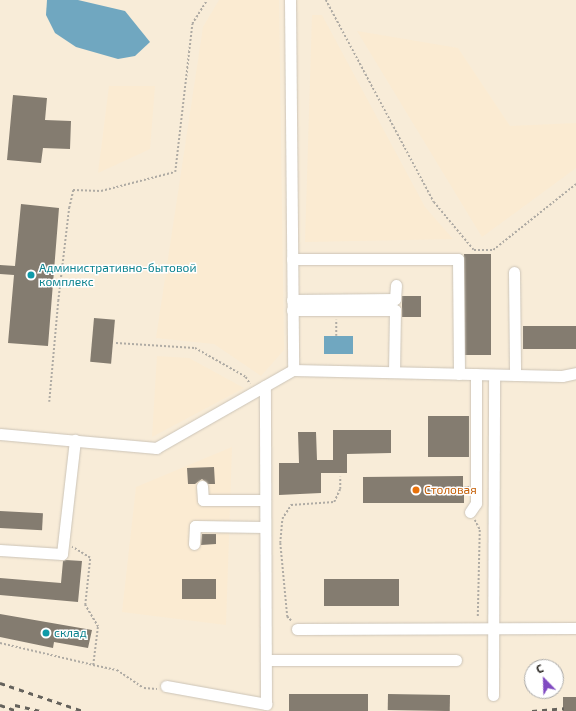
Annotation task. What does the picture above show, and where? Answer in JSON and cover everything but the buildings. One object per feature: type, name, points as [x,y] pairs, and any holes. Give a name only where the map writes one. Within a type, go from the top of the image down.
[{"type":"street","points":[[290,0],[292,370]]},
{"type":"street","points":[[292,260],[458,259],[458,374]]},
{"type":"street","points":[[514,272],[515,375]]},
{"type":"street","points":[[292,305],[395,299],[396,285]]},
{"type":"street","points":[[292,305],[336,310],[395,310],[394,372]]},
{"type":"street","points":[[0,434],[156,448],[292,370],[562,376],[576,373]]},
{"type":"street","points":[[470,512],[476,503],[476,374]]},
{"type":"street","points":[[493,695],[492,627],[494,375]]},
{"type":"street","points":[[163,688],[266,704],[265,386]]},
{"type":"street","points":[[0,550],[62,554],[75,440]]},
{"type":"street","points":[[202,486],[203,500],[265,500]]},
{"type":"street","points":[[194,544],[195,526],[265,527]]},
{"type":"street","points":[[297,629],[492,627],[576,628]]},
{"type":"street","points":[[266,660],[456,660]]},
{"type":"path","points":[[49,402],[58,301],[69,208],[73,190],[101,191],[175,172],[192,24],[207,0]]},
{"type":"path","points":[[326,0],[434,202],[474,250],[493,250],[576,184]]},
{"type":"path","points":[[336,310],[336,336]]},
{"type":"path","points":[[116,343],[195,348],[246,377],[255,391]]},
{"type":"path","points":[[297,629],[288,617],[280,543],[282,519],[291,505],[334,502],[340,489],[340,477]]},
{"type":"path","points":[[470,512],[480,530],[478,618]]},
{"type":"path","points":[[64,542],[90,558],[85,605],[98,627],[93,665]]},
{"type":"path","points":[[0,643],[117,670],[144,688],[163,688]]},
{"type":"shaded area","points":[[0,0],[576,0],[576,711],[0,711]]},
{"type":"shaded area","points":[[219,0],[279,0],[284,350],[261,376],[214,344],[156,338],[203,27]]},
{"type":"shaded area","points":[[312,15],[322,15],[425,207],[453,239],[305,242]]},
{"type":"shaded area","points":[[357,31],[458,48],[510,126],[576,123],[576,168],[482,237]]},
{"type":"shaded area","points":[[109,86],[155,86],[150,149],[98,173]]},
{"type":"shaded area","points":[[157,356],[189,358],[244,388],[152,437]]},
{"type":"shaded area","points":[[232,447],[226,625],[122,612],[136,487]]},
{"type":"water","points":[[47,0],[78,0],[125,11],[150,42],[135,56],[118,59],[76,47],[55,33],[46,15]]},
{"type":"water","points":[[324,336],[353,336],[353,354],[324,354]]},
{"type":"railway","points":[[0,683],[83,711]]},
{"type":"railway","points":[[0,705],[17,711]]},
{"type":"railway","points":[[15,705],[40,711]]},
{"type":"railway","points":[[532,711],[564,708]]},
{"type":"place","name":"Административно-бытовой комплекс","points":[[31,275]]},
{"type":"place","name":"Столовая","points":[[416,490]]},
{"type":"place","name":"склад","points":[[46,633]]}]
